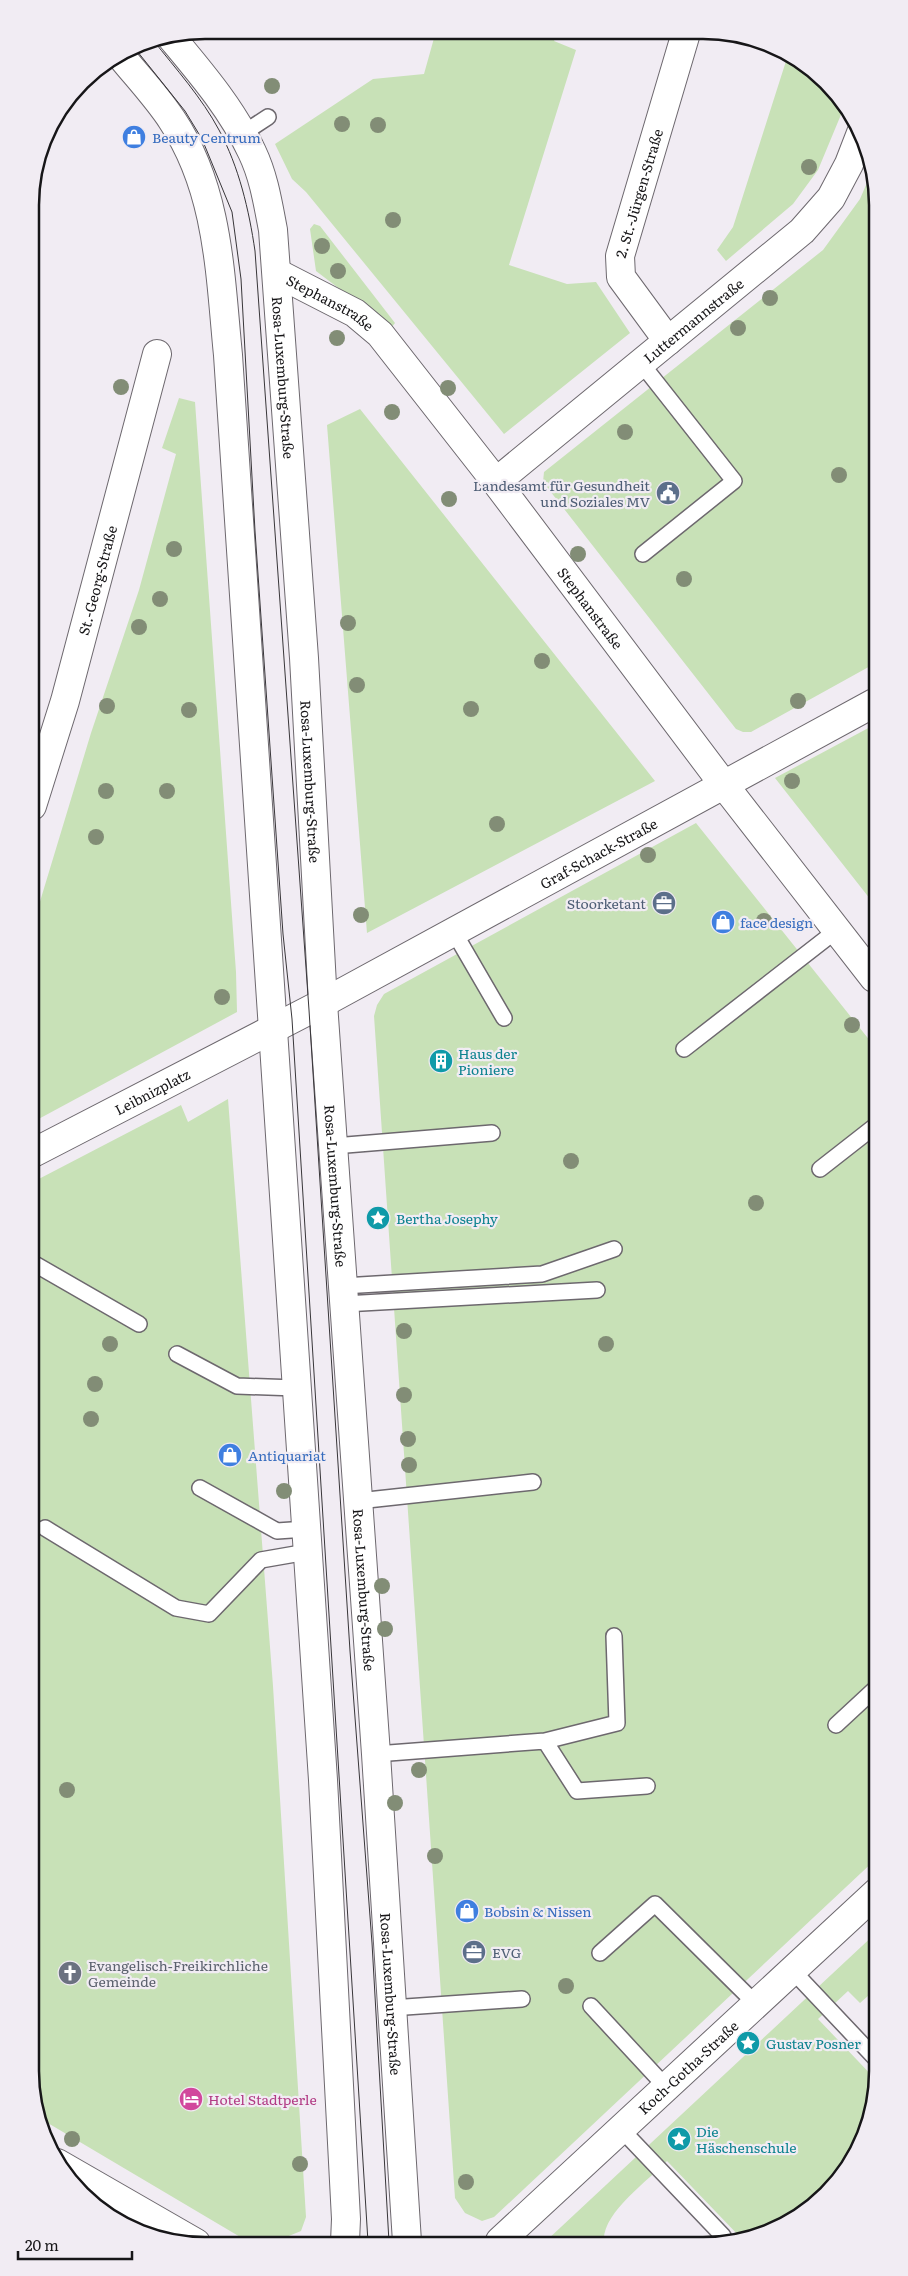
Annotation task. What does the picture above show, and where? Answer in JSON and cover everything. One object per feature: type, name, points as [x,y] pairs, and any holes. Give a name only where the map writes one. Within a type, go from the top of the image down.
[{"type":"street","name":"2. St.-Jürgen-Straße","points":[[668,341],[621,277],[620,256],[684,39]]},
{"type":"street","name":"Rosa-Luxemburg-Straße","points":[[175,42],[221,99],[253,153],[262,178],[273,230],[304,658],[323,1003],[376,1754],[407,2237]]},
{"type":"street","points":[[124,60],[172,120],[188,148],[204,184],[218,242],[228,355],[271,1030],[323,1780],[346,2219],[345,2237]]},
{"type":"street","name":"Luttermannstraße","points":[[496,482],[802,231],[831,198],[849,164],[857,142]]},
{"type":"street","name":"Stephanstraße","points":[[277,273],[355,313],[380,334],[496,482],[724,785],[837,930],[869,963]]},
{"type":"street","name":"St.-Georg-Straße","points":[[39,784],[65,701],[157,354]]},
{"type":"street","name":"Graf-Schack-Straße","points":[[323,1003],[869,706]]},
{"type":"street","name":"Leibnizplatz","points":[[39,1150],[323,1003]]},
{"type":"street","name":"Koch-Gotha-Straße","points":[[510,2237],[528,2230],[621,2129],[869,1899]]},
{"type":"street","points":[[73,2172],[184,2236]]},
{"type":"lane","points":[[242,134],[268,117]]},
{"type":"lane","points":[[641,363],[734,481],[643,554]]},
{"type":"lane","points":[[684,1049],[837,930]]},
{"type":"lane","points":[[454,932],[504,1018]]},
{"type":"lane","points":[[820,1169],[869,1131]]},
{"type":"lane","points":[[334,1146],[492,1134]]},
{"type":"lane","points":[[344,1295],[542,1274],[614,1248]]},
{"type":"lane","points":[[39,1267],[139,1324]]},
{"type":"lane","points":[[344,1295],[597,1290]]},
{"type":"lane","points":[[177,1354],[237,1386],[296,1388]]},
{"type":"lane","points":[[358,1501],[533,1482]]},
{"type":"lane","points":[[200,1488],[277,1531],[307,1540]]},
{"type":"lane","points":[[45,1528],[176,1608],[209,1614],[261,1560],[307,1540]]},
{"type":"lane","points":[[376,1754],[545,1741],[616,1723],[614,1636]]},
{"type":"lane","points":[[836,1725],[869,1694]]},
{"type":"lane","points":[[545,1741],[577,1791],[647,1786]]},
{"type":"lane","points":[[600,1953],[655,1904],[756,2004]]},
{"type":"lane","points":[[792,1970],[869,2051]]},
{"type":"lane","points":[[392,2008],[522,1999]]},
{"type":"lane","points":[[591,2006],[666,2087]]},
{"type":"lane","points":[[621,2129],[723,2236]]},
{"type":"green space","points":[[434,39],[555,39],[554,41],[576,50],[509,265],[567,284],[596,282],[630,333],[504,434],[306,192],[292,179],[275,144],[373,79],[424,74]]},
{"type":"green space","points":[[786,61],[813,80],[828,95],[841,114],[818,170],[793,204],[726,261],[717,250],[733,227]]},
{"type":"green space","points":[[868,181],[869,667],[751,732],[743,732],[736,729],[543,482],[544,472],[823,250],[860,199]]},
{"type":"green space","points":[[314,224],[320,226],[395,323],[391,328],[316,271],[310,229]]},
{"type":"green space","points":[[179,398],[195,402],[236,972],[237,1012],[39,1119],[39,905],[91,733],[139,590],[176,454],[162,448]]},
{"type":"green space","points":[[360,409],[655,781],[367,933],[327,425]]},
{"type":"green space","points":[[869,728],[869,898],[775,778]]},
{"type":"green space","points":[[696,823],[869,1039],[869,1865],[494,2217],[482,2221],[465,2213],[455,2198],[374,1016],[377,1005],[384,994]]},
{"type":"green space","points":[[228,1099],[273,1686],[306,2217],[301,2231],[286,2237],[240,2237],[47,2122],[40,2093],[39,1179],[181,1105],[188,1122]]},
{"type":"green space","points":[[869,1939],[869,1995],[860,2003],[848,1991],[818,2019],[869,2073],[869,2082],[866,2104],[857,2135],[835,2172],[813,2196],[767,2225],[737,2234],[667,2161],[618,2208],[610,2219],[604,2237],[550,2237]]},
{"type":"tram line","points":[[157,46],[205,107],[226,144],[238,174],[250,220],[255,251],[309,1010],[350,1651],[372,1943],[389,2237]]},
{"type":"tram line","points":[[139,53],[185,111],[202,139],[232,212],[241,279],[255,531],[283,934],[292,1019],[368,2237]]},
{"type":"place","name":"Beauty Centrum","points":[[134,137]]},
{"type":"place","name":"Landesamt für Gesundheit und Soziales MV","points":[[668,493]]},
{"type":"place","name":"Stoorketant","points":[[664,903]]},
{"type":"place","name":"face design","points":[[723,922]]},
{"type":"place","name":"Haus der Pioniere","points":[[441,1061]]},
{"type":"place","name":"Bertha Josephy","points":[[378,1218]]},
{"type":"place","name":"Antiquariat","points":[[230,1455]]},
{"type":"place","name":"Bobsin & Nissen","points":[[467,1911]]},
{"type":"place","name":"EVG","points":[[474,1952]]},
{"type":"place","name":"Evangelisch-Freikirchliche Gemeinde","points":[[70,1973]]},
{"type":"place","name":"Gustav Posner","points":[[748,2043]]},
{"type":"place","name":"Hotel Stadtperle","points":[[191,2099]]},
{"type":"place","name":"Die Häschenschule","points":[[679,2139]]}]
